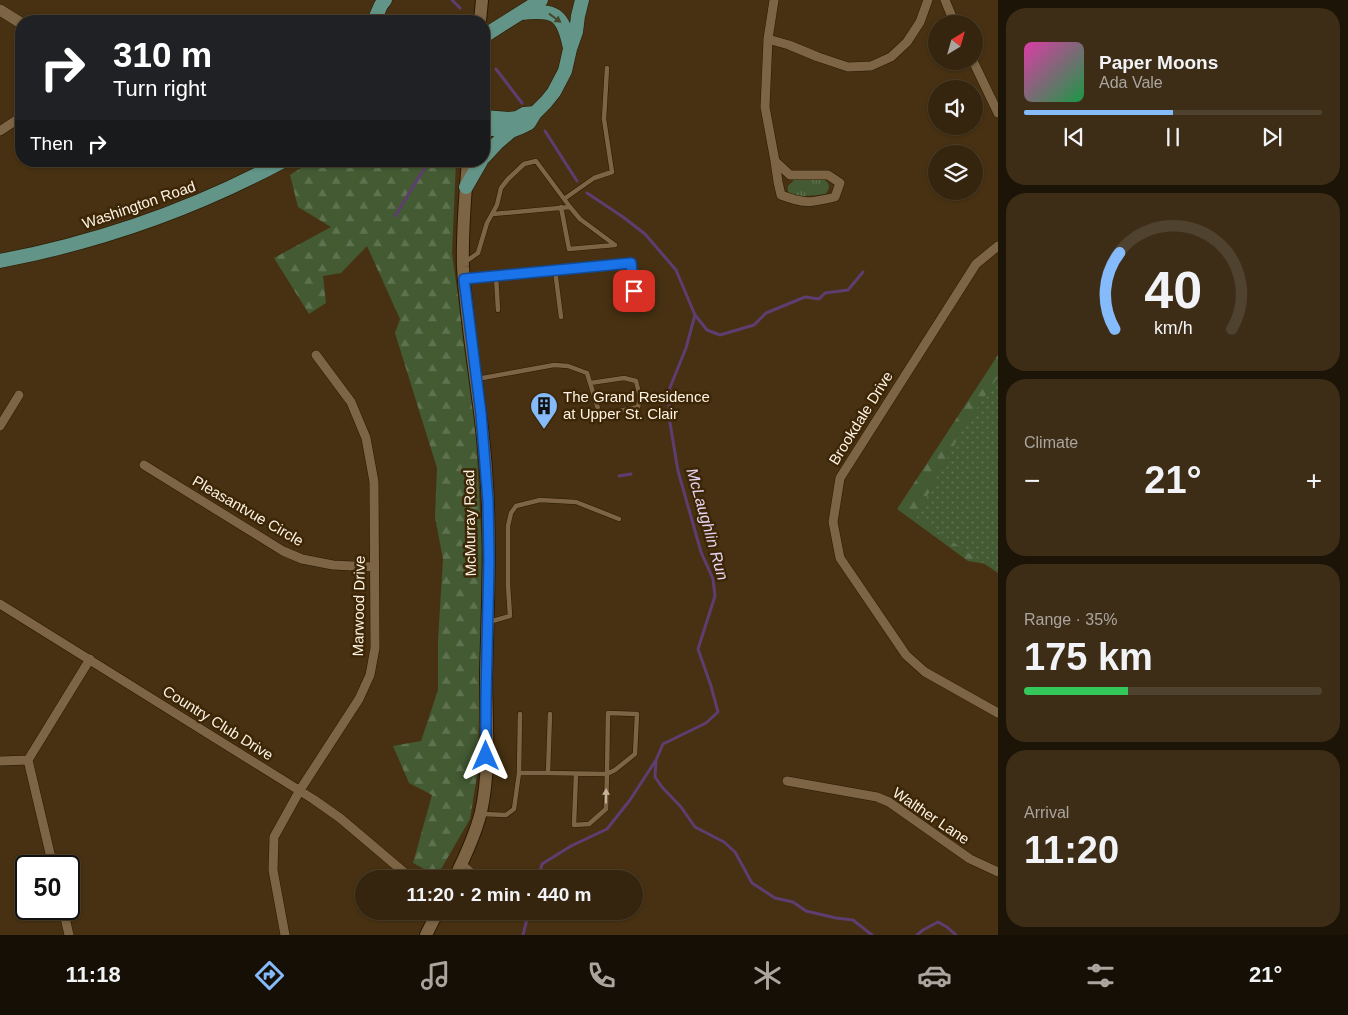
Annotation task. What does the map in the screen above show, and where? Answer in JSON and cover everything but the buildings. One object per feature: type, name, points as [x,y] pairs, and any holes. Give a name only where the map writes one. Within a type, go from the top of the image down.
[{"type":"main road","points":[[377,15],[385,0]]},
{"type":"main road","points":[[481,15],[482,0]]},
{"type":"main road","points":[[490,32],[541,0]]},
{"type":"main road","points":[[490,151],[512,131],[529,123],[560,82],[566,71],[582,0]]},
{"type":"main road","points":[[521,13],[543,11],[555,16],[566,30],[570,49]]},
{"type":"main road","points":[[490,117],[509,119],[517,118],[524,114],[536,113]]},
{"type":"main road","points":[[490,129],[512,131]]},
{"type":"main road","name":"Washington Road","points":[[0,261],[65,247],[136,226],[203,201],[271,167]]},
{"type":"main road","name":"McMurray Road","points":[[458,870],[476,830],[486,772],[489,560],[488,501],[483,440],[463,264],[468,167]]},
{"type":"main road","points":[[466,187],[478,167]]},
{"type":"main road","points":[[426,935],[434,920]]},
{"type":"street","points":[[774,0],[768,39],[766,107],[781,195],[798,201],[816,202],[835,197],[840,183],[828,175],[790,175],[776,161]]},
{"type":"street","points":[[768,39],[790,45],[848,67],[871,66],[891,57],[907,42],[920,22],[928,0]]},
{"type":"street","points":[[944,0],[951,15]]},
{"type":"street","points":[[0,10],[15,19]]},
{"type":"street","points":[[977,70],[998,114]]},
{"type":"street","points":[[0,131],[15,121]]},
{"type":"street","name":"Brookdale Drive","points":[[998,246],[976,264],[840,478],[833,522],[840,558],[906,655],[925,672],[998,713]]},
{"type":"street","name":"Marwood Drive","points":[[285,935],[273,870],[274,837],[300,790],[359,698],[370,675],[375,648],[374,482],[366,438],[351,402],[316,355]]},
{"type":"street","points":[[0,426],[20,395]]},
{"type":"street","name":"Pleasantvue Circle","points":[[144,465],[283,551],[302,559],[333,565],[374,567]]},
{"type":"street","name":"Country Club Drive","points":[[0,604],[300,790],[340,818],[401,870]]},
{"type":"street","points":[[50,855],[28,760],[90,659]]},
{"type":"street","points":[[0,761],[28,760]]},
{"type":"street","name":"Walther Lane","points":[[787,781],[877,797],[888,802],[970,859],[998,872]]},
{"type":"street","points":[[65,920],[69,935]]},
{"type":"lane","points":[[564,199],[594,178],[612,172],[604,119],[607,68]]},
{"type":"lane","points":[[463,264],[478,253],[487,224],[498,205],[501,188],[524,164],[536,161],[580,219],[616,246],[569,249],[561,207]]},
{"type":"lane","points":[[493,214],[570,207]]},
{"type":"lane","points":[[464,279],[631,263],[635,305]]},
{"type":"lane","points":[[555,270],[561,317]]},
{"type":"lane","points":[[496,276],[498,310]]},
{"type":"lane","points":[[476,380],[554,365],[568,366],[587,374],[600,415],[638,407],[640,396],[636,381],[624,378],[590,383]]},
{"type":"lane","points":[[487,622],[510,616],[508,526],[511,513],[516,506],[540,500],[576,502],[618,519]]},
{"type":"lane","points":[[480,813],[506,815],[514,809],[520,773],[520,714]]},
{"type":"lane","points":[[548,773],[550,714]]},
{"type":"lane","points":[[520,773],[607,774],[615,770],[635,754],[637,714],[608,714],[607,774],[606,809],[589,824],[574,825],[576,774]]},
{"type":"lane","points":[[462,862],[471,870]]},
{"type":"green space","points":[[303,167],[456,167],[452,253],[475,419],[482,548],[478,769],[470,819],[440,870],[426,870],[413,863],[432,795],[409,783],[393,746],[421,741],[438,690],[438,640],[443,559],[435,517],[437,468],[395,333],[400,319],[367,246],[341,273],[323,276],[326,303],[309,314],[274,258],[331,227],[298,207],[290,175]]},
{"type":"green space","points":[[822,179],[827,181],[829,185],[825,194],[797,196],[790,194],[788,191],[788,186],[794,180]]},
{"type":"green space","points":[[998,355],[998,566],[968,561],[897,509]]},
{"type":"green space","points":[[998,376],[998,573],[916,517],[959,436]]},
{"type":"waterway","name":"McLaughlin Run","points":[[452,0],[460,8]]},
{"type":"waterway","name":"McLaughlin Run","points":[[496,69],[522,103]]},
{"type":"waterway","name":"McLaughlin Run","points":[[545,131],[577,181]]},
{"type":"waterway","points":[[395,216],[425,167]]},
{"type":"waterway","name":"McLaughlin Run","points":[[540,870],[542,864],[571,846],[607,829],[630,800],[656,760],[663,744],[706,723],[718,712],[698,649],[715,596],[713,579],[701,552],[678,471],[669,417],[669,390],[686,348],[695,315],[676,270],[645,234],[587,193]]},
{"type":"waterway","points":[[695,315],[707,330],[720,335],[754,325],[766,313],[805,297],[819,299],[825,293],[848,290],[863,272]]},
{"type":"waterway","points":[[619,476],[631,474]]},
{"type":"waterway","points":[[656,761],[655,777],[662,787],[681,807],[695,827],[724,842],[735,852],[752,883],[775,898],[793,902],[806,911],[853,920],[872,935]]},
{"type":"waterway","name":"McLaughlin Run","points":[[523,935],[527,920]]},
{"type":"waterway","points":[[917,935],[938,922],[956,935]]},
{"type":"place","name":"The Grand Residence at Upper St. Clair","points":[[544,430]]},
{"type":"route","points":[[486,756],[488,501],[481,414],[464,279],[631,263],[634,291]]}]
